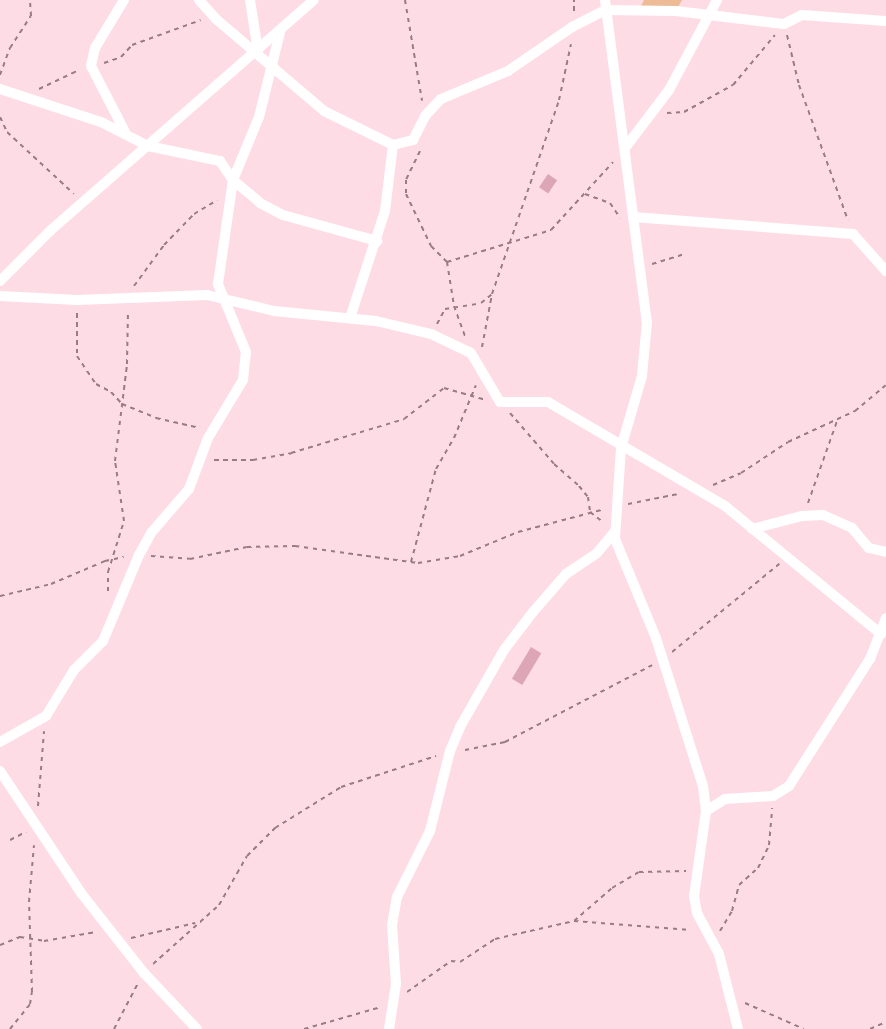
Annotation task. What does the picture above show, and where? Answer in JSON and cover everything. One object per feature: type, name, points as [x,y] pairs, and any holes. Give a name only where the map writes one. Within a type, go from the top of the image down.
[{"type":"street","points":[[124,0],[95,48],[91,66],[125,133]]},
{"type":"street","points":[[199,0],[216,19],[258,51],[324,111],[393,145],[413,140],[425,116],[441,99],[508,71],[606,5],[710,14],[784,24],[802,15],[886,21]]},
{"type":"street","points":[[250,0],[258,51]]},
{"type":"street","points":[[0,281],[83,203],[314,0]]},
{"type":"street","points":[[625,148],[652,114],[717,0]]},
{"type":"street","points":[[389,1029],[394,1002],[392,925],[397,897],[430,831],[450,751],[504,650],[566,574],[597,553],[614,531],[618,506],[621,448],[647,352],[640,268],[606,5]]},
{"type":"street","points":[[0,742],[46,716],[74,670],[103,641],[139,555],[151,533],[189,489],[212,430],[240,387],[246,361],[244,345],[218,284],[233,180],[259,117],[270,62],[279,32]]},
{"type":"street","points":[[0,89],[125,133],[148,146],[219,161],[233,180],[260,202],[283,215],[377,241]]},
{"type":"street","points":[[350,318],[385,211],[393,145]]},
{"type":"street","points":[[633,217],[854,234],[886,271]]},
{"type":"street","points":[[0,296],[77,300],[128,296],[207,296],[274,311],[350,318],[431,334],[471,353],[500,402],[548,402],[621,448],[663,466],[700,490],[752,529],[882,639]]},
{"type":"street","points":[[752,529],[802,516],[835,519],[862,536],[869,548],[886,552]]},
{"type":"street","points":[[614,531],[662,660],[703,786],[706,811],[694,896],[697,914],[716,948],[732,997],[738,1029]]},
{"type":"street","points":[[706,811],[725,799],[773,796],[799,774],[882,639],[886,618]]},
{"type":"street","points":[[0,771],[35,828],[144,973],[197,1029]]},
{"type":"path","points":[[0,75],[10,48],[31,16],[30,0]]},
{"type":"path","points":[[405,0],[425,116]]},
{"type":"path","points":[[411,562],[436,469],[472,397],[480,367],[492,294],[559,100],[570,59],[574,0]]},
{"type":"path","points":[[23,96],[91,66],[121,57],[132,45],[192,21],[216,19]]},
{"type":"path","points":[[652,114],[684,112],[734,85],[784,24]]},
{"type":"path","points":[[784,24],[799,85],[854,234]]},
{"type":"path","points":[[0,117],[7,132],[83,203]]},
{"type":"path","points":[[447,262],[551,230],[625,148]]},
{"type":"path","points":[[420,149],[406,180],[406,194],[431,246],[447,262],[454,306],[471,353]]},
{"type":"path","points":[[108,591],[124,520],[116,461],[127,364],[128,296],[164,245],[194,214],[217,200],[233,180]]},
{"type":"path","points":[[585,194],[610,203],[621,219]]},
{"type":"path","points":[[640,268],[685,254]]},
{"type":"path","points":[[431,334],[446,309],[481,303],[492,294]]},
{"type":"path","points":[[77,300],[77,356],[96,384],[111,392],[122,404],[156,418],[212,430]]},
{"type":"path","points":[[0,596],[51,584],[114,559],[139,555],[190,560],[247,547],[296,546],[411,562],[460,556],[518,532],[590,512],[700,490],[741,473],[788,442],[837,421],[886,385]]},
{"type":"path","points":[[202,460],[253,460],[291,453],[404,419],[444,388],[472,397],[500,402],[554,464],[579,486],[588,497],[590,512],[614,531]]},
{"type":"path","points":[[802,516],[837,421]]},
{"type":"path","points":[[114,1029],[144,973],[219,905],[247,856],[275,828],[341,787],[450,751],[505,742],[662,660],[786,558]]},
{"type":"path","points":[[10,1029],[30,1004],[33,992],[29,902],[46,716]]},
{"type":"path","points":[[716,948],[739,885],[758,868],[770,845],[773,796]]},
{"type":"path","points":[[10,840],[35,828]]},
{"type":"path","points":[[574,921],[612,888],[639,872],[698,871]]},
{"type":"path","points":[[304,1029],[394,1002],[452,961],[460,962],[495,939],[574,921],[707,934]]},
{"type":"path","points":[[732,997],[804,1029]]},
{"type":"path","points":[[870,1029],[886,1022]]},
{"type":"path","points":[[315,1025],[316,1029]]},
{"type":"shaded area","points":[[644,0],[682,0],[676,11],[639,10]]},
{"type":"building","points":[[548,174],[557,180],[548,193],[539,187]]},
{"type":"building","points":[[531,647],[541,653],[522,685],[512,679]]}]
